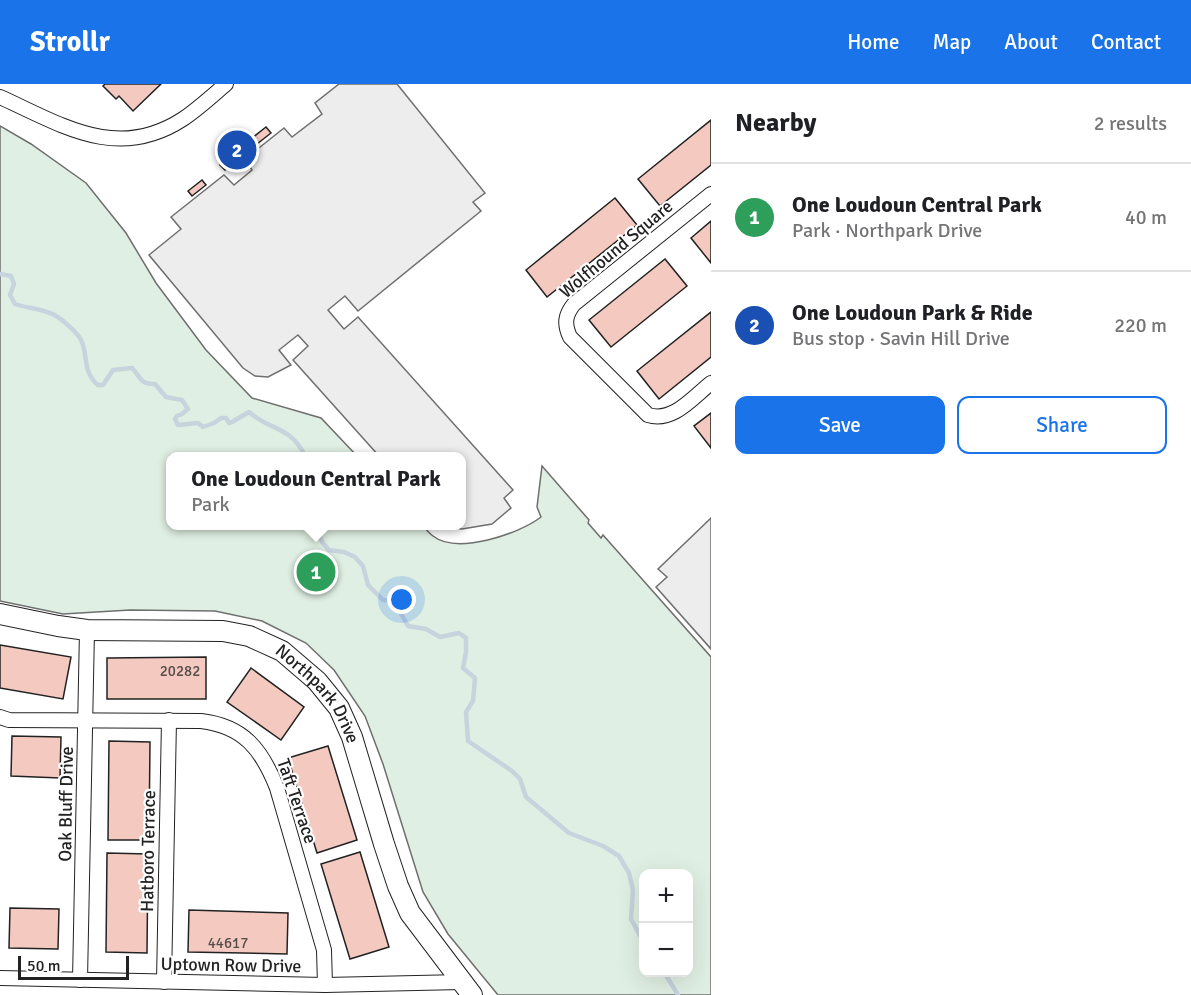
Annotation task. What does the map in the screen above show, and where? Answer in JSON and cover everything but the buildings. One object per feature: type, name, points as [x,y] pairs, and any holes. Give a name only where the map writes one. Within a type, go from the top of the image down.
[{"type":"street","points":[[0,97],[71,129],[108,139],[123,139],[143,137],[163,130],[183,119],[226,84]]},
{"type":"street","name":"Wolfhound Square","points":[[711,194],[574,304],[567,314],[565,326],[570,337],[648,415],[656,418],[667,416],[711,383]]},
{"type":"street","name":"Northpark Drive","points":[[0,614],[87,630],[205,630],[249,636],[282,651],[317,681],[339,708],[352,737],[384,844],[410,913],[467,988]]},
{"type":"street","name":"Oak Bluff Drive","points":[[80,980],[87,721],[87,630]]},
{"type":"street","name":"Taft Terrace","points":[[0,717],[9,720],[201,721],[226,727],[252,743],[261,754],[277,788],[324,950],[325,985]]},
{"type":"street","name":"Hatboro Terrace","points":[[164,982],[169,720]]},
{"type":"street","name":"Uptown Row Drive","points":[[0,978],[467,988]]},
{"type":"green space","points":[[0,126],[31,144],[86,183],[126,233],[156,283],[206,350],[252,398],[321,418],[353,452],[166,452],[166,530],[427,530],[444,541],[472,543],[518,530],[541,517],[537,507],[542,466],[589,520],[588,523],[601,538],[603,535],[711,657],[711,995],[498,995],[448,934],[423,892],[383,764],[365,716],[334,670],[306,643],[262,621],[215,611],[130,610],[63,614],[0,601]]},
{"type":"shaded area","points":[[339,84],[397,84],[485,193],[473,202],[481,211],[358,311],[345,296],[328,310],[344,329],[358,317],[513,490],[504,498],[511,508],[492,524],[466,528],[466,452],[375,452],[293,360],[308,346],[298,335],[279,350],[291,365],[268,377],[255,376],[243,368],[149,255],[181,229],[171,217],[224,175],[234,185],[252,170],[245,159],[284,128],[292,137],[322,114],[315,103]]},
{"type":"shaded area","points":[[711,518],[711,649],[656,587],[667,577],[658,569]]},
{"type":"waterway","points":[[0,274],[11,276],[14,284],[10,295],[15,304],[51,313],[78,335],[83,343],[89,374],[98,385],[103,385],[113,370],[132,368],[143,381],[155,384],[166,397],[182,400],[188,409],[175,419],[178,425],[198,423],[203,427],[221,418],[226,418],[229,423],[249,412],[264,423],[286,433],[303,452]]},
{"type":"waterway","points":[[318,530],[322,542],[329,550],[344,552],[355,557],[363,566],[368,585],[383,600],[394,601],[408,626],[426,629],[440,637],[459,633],[466,638],[463,668],[475,678],[473,701],[466,712],[468,741],[512,771],[520,779],[526,797],[569,833],[603,846],[619,856],[629,873],[633,890],[631,919],[639,934]]},
{"type":"waterway","points":[[667,977],[678,995]]},
{"type":"place","name":"One Loudoun Park & Ride","points":[[237,150]]},
{"type":"place","name":"One Loudoun Central Park","points":[[316,572]]}]
